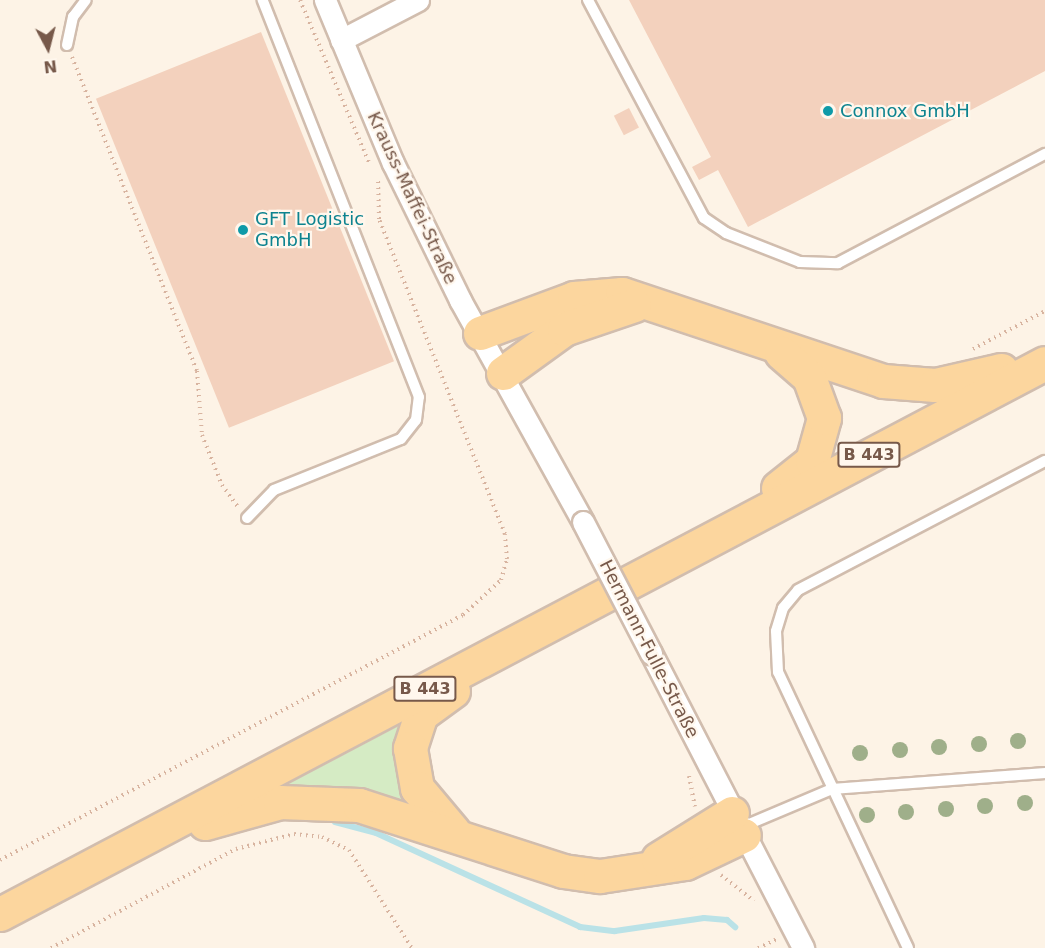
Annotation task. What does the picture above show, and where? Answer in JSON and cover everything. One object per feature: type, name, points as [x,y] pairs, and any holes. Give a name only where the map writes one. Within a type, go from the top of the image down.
[{"type":"main road","points":[[492,353],[599,293],[648,301],[883,381],[927,385],[966,381],[1045,353]]},
{"type":"main road","points":[[492,353],[648,301]]},
{"type":"main road","points":[[694,548],[798,474],[819,448],[824,418],[817,389],[799,365],[769,344]]},
{"type":"main road","name":"B 443","points":[[0,914],[82,868],[1045,363]]},
{"type":"main road","points":[[454,832],[417,788],[411,765],[413,730],[421,714],[558,619]]},
{"type":"main road","points":[[82,868],[245,808],[280,802],[359,804],[454,832],[564,871],[621,876],[739,825]]},
{"type":"street","name":"Krauss-Maffei-Straße","points":[[325,0],[393,164],[492,353]]},
{"type":"street","points":[[341,40],[418,0]]},
{"type":"street","name":"Hermann-Fulle-Straße","points":[[492,353],[583,522],[803,948]]},
{"type":"lane","points":[[67,45],[73,17],[86,0]]},
{"type":"lane","points":[[247,518],[274,490],[401,439],[416,420],[419,397],[263,0]]},
{"type":"lane","points":[[588,0],[704,218],[726,233],[800,262],[838,262],[1045,154]]},
{"type":"lane","points":[[908,948],[778,672],[776,631],[783,608],[798,590],[1045,461]]},
{"type":"lane","points":[[739,825],[832,789],[1045,773]]},
{"type":"path","points":[[67,45],[197,371],[202,435],[222,485],[247,518]]},
{"type":"path","points":[[0,860],[463,615],[501,580],[507,559],[496,506],[457,423],[379,219],[375,185],[393,164]]},
{"type":"path","points":[[968,351],[1045,311]]},
{"type":"path","points":[[51,948],[236,849],[294,834],[322,837],[349,850],[412,948]]},
{"type":"green space","points":[[400,725],[414,806],[282,787]]},
{"type":"building","name":"Connox GmbH","points":[[629,0],[1045,0],[1045,71],[748,227],[718,170],[699,180],[692,167],[711,157]]},
{"type":"building","name":"GFT Logistic GmbH","points":[[261,32],[394,361],[229,428],[96,99]]},
{"type":"building","points":[[629,108],[639,128],[624,135],[614,116]]},
{"type":"waterway","points":[[335,822],[376,833],[580,927],[615,931],[704,918],[727,920],[735,927]]},
{"type":"place","name":"Connox GmbH","points":[[828,111]]},
{"type":"place","name":"GFT Logistic GmbH","points":[[243,230]]}]
